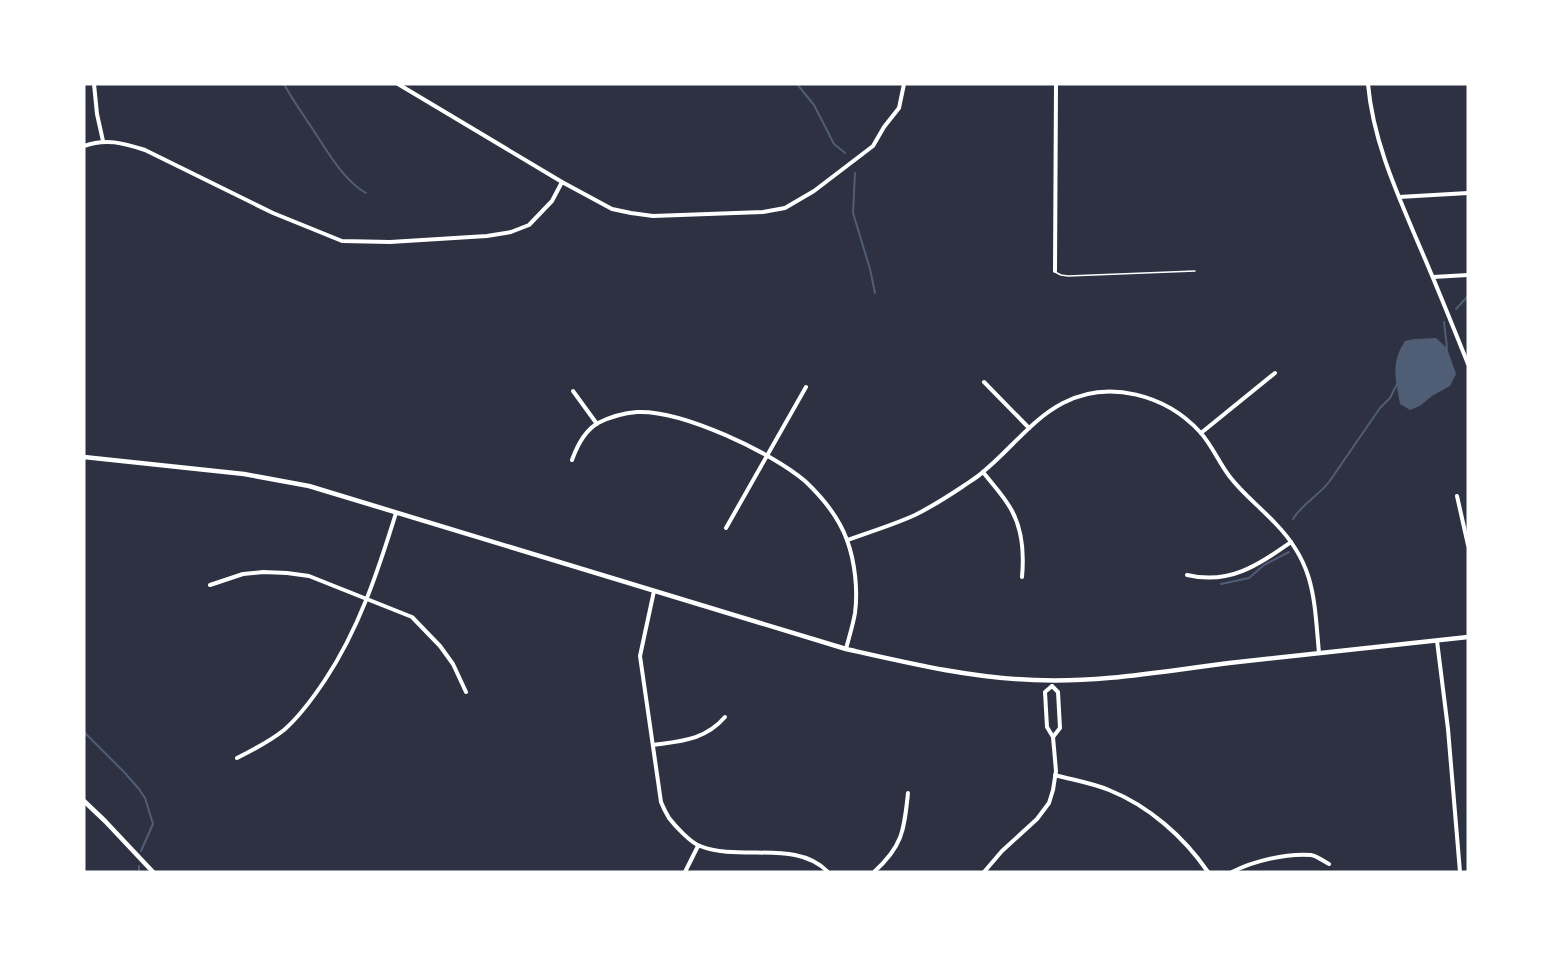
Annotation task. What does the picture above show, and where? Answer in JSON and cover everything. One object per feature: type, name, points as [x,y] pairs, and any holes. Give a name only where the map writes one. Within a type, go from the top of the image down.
[{"type":"street","points":[[94,84],[103,141]]},
{"type":"street","points":[[398,84],[407,86],[427,103],[612,209],[653,216],[752,213],[785,208],[814,191],[873,146],[899,108],[904,84]]},
{"type":"street","points":[[1054,271],[1056,84]]},
{"type":"street","points":[[1368,84],[1377,136],[1399,197],[1468,364]]},
{"type":"street","points":[[84,146],[103,141],[124,143],[145,150],[273,213],[342,241],[390,242],[487,236],[511,232],[529,225],[552,201],[562,182]]},
{"type":"street","points":[[1399,197],[1468,193]]},
{"type":"street","points":[[1433,277],[1468,275]]},
{"type":"street","points":[[1201,433],[1275,373]]},
{"type":"street","points":[[984,382],[1029,428]]},
{"type":"street","points":[[726,528],[806,387]]},
{"type":"street","points":[[573,391],[597,424]]},
{"type":"street","points":[[847,540],[887,526],[935,504],[984,472],[1029,428],[1063,402],[1094,393],[1141,395],[1176,411],[1201,433],[1230,478],[1291,542],[1301,557],[1310,578],[1318,652]]},
{"type":"street","points":[[572,460],[577,446],[587,431],[597,424],[624,414],[639,412],[699,426],[768,455],[814,490],[836,519],[847,540],[854,568],[855,612],[846,649]]},
{"type":"street","points":[[84,457],[282,480],[336,493],[846,649],[972,675],[1052,684],[1318,652],[1468,637]]},
{"type":"street","points":[[984,472],[1012,512],[1020,531],[1023,547],[1022,577]]},
{"type":"street","points":[[1458,496],[1468,545]]},
{"type":"street","points":[[237,758],[261,746],[284,730],[315,695],[332,670],[367,600],[397,512]]},
{"type":"street","points":[[1187,575],[1200,578],[1237,573],[1260,563],[1291,542]]},
{"type":"street","points":[[210,585],[243,574],[263,572],[309,576],[412,617],[440,646],[453,664],[466,692]]},
{"type":"street","points":[[654,591],[640,657],[661,802],[668,817],[698,846],[724,852],[790,854],[820,863],[828,872]]},
{"type":"street","points":[[1437,641],[1448,729],[1460,872]]},
{"type":"street","points":[[1052,684],[1058,692],[1060,728],[1053,737]]},
{"type":"street","points":[[984,872],[1003,850],[1037,819],[1049,803],[1055,775],[1053,737],[1047,727],[1045,692],[1052,684]]},
{"type":"street","points":[[653,745],[692,739],[717,727],[725,717]]},
{"type":"street","points":[[1055,775],[1108,790],[1137,804],[1172,830],[1208,872]]},
{"type":"street","points":[[874,872],[898,845],[908,793]]},
{"type":"street","points":[[84,801],[153,872]]},
{"type":"street","points":[[685,872],[698,846]]},
{"type":"street","points":[[1232,872],[1258,861],[1282,857],[1314,855],[1329,864]]},
{"type":"lane","points":[[1054,271],[1068,276],[1195,271]]},
{"type":"water","points":[[1436,338],[1447,348],[1456,374],[1450,386],[1410,410],[1400,404],[1395,372],[1397,357],[1405,341]]},
{"type":"waterway","points":[[284,84],[336,163],[350,180],[366,193]]},
{"type":"waterway","points":[[797,84],[814,105],[834,144],[845,153]]},
{"type":"waterway","points":[[855,173],[853,213],[875,293]]},
{"type":"waterway","points":[[1456,309],[1468,296]]},
{"type":"waterway","points":[[1444,322],[1447,348],[1444,349]]},
{"type":"waterway","points":[[1293,519],[1329,482],[1380,408],[1390,398],[1398,382]]},
{"type":"waterway","points":[[1221,584],[1249,578],[1264,565],[1289,552]]},
{"type":"waterway","points":[[84,732],[124,772],[145,798],[153,824],[141,851]]},
{"type":"waterway","points":[[139,866],[139,872]]}]
